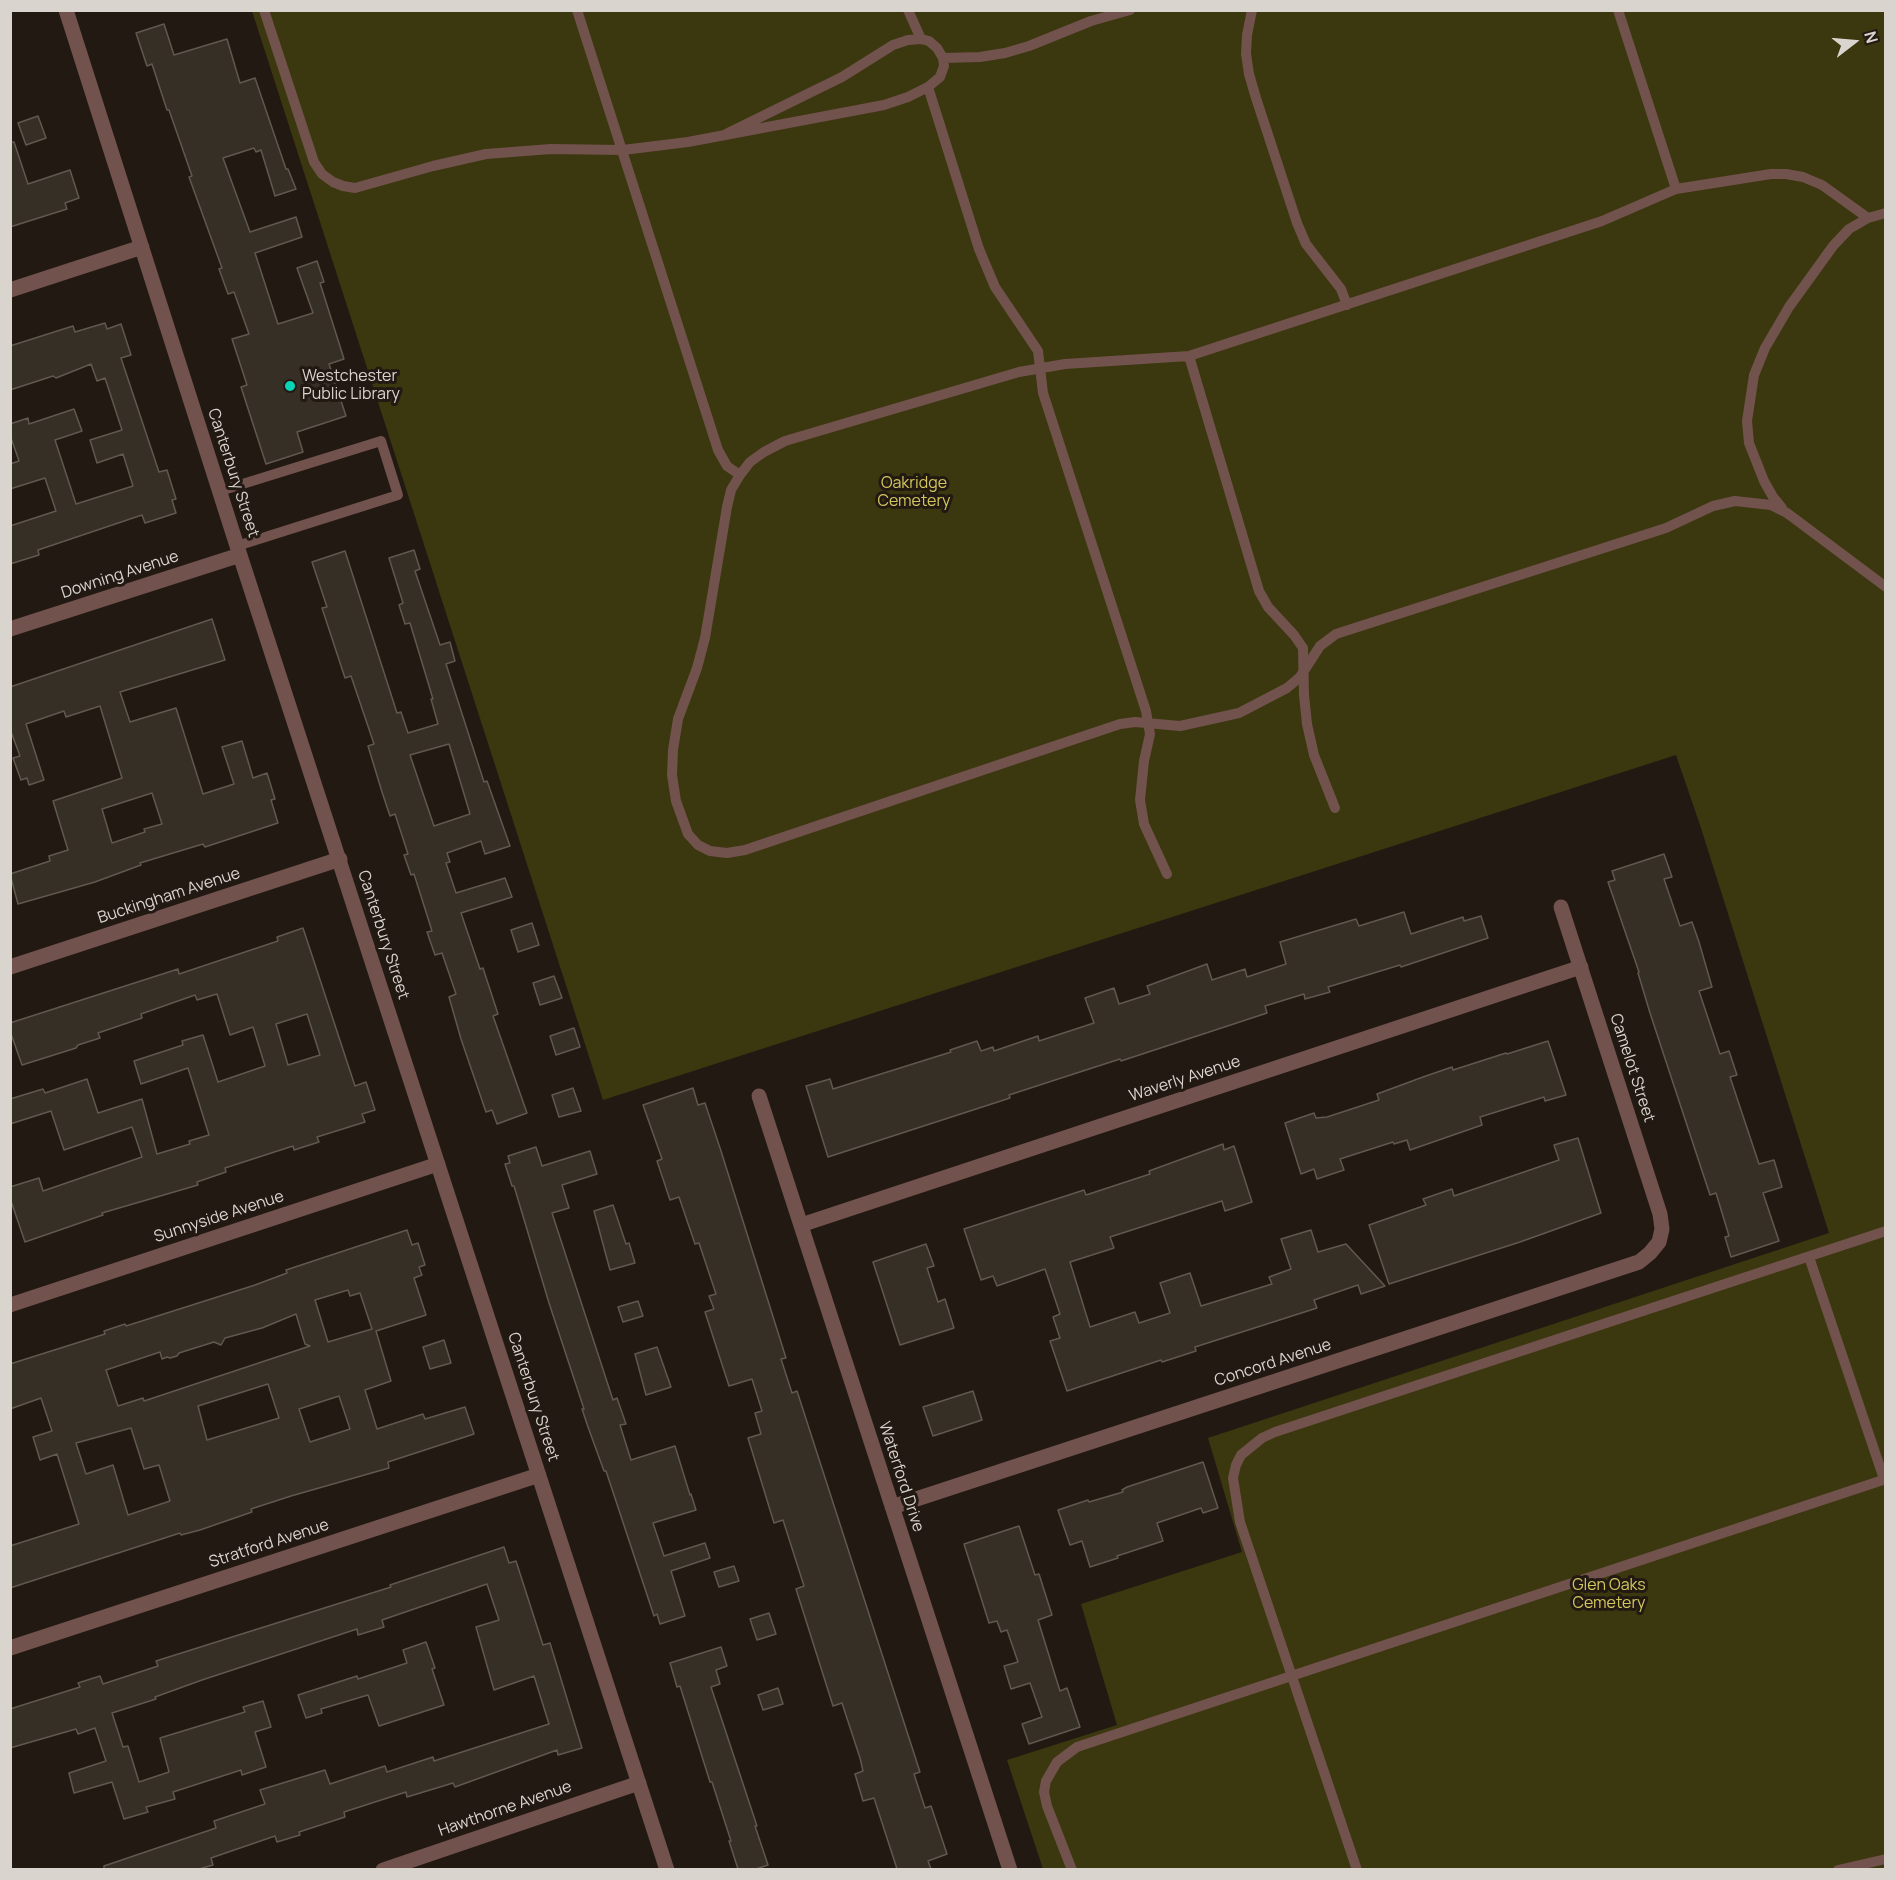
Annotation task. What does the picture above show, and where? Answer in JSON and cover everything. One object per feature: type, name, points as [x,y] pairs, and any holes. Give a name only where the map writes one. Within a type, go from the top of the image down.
[{"type":"street","name":"Canterbury Street","points":[[66,10],[667,1869]]},
{"type":"street","points":[[10,290],[142,247]]},
{"type":"street","name":"Downing Avenue","points":[[10,629],[239,550]]},
{"type":"street","name":"Buckingham Avenue","points":[[10,967],[340,859]]},
{"type":"street","name":"Camelot Street","points":[[1561,907],[1660,1214],[1662,1229],[1659,1242]]},
{"type":"street","name":"Waverly Avenue","points":[[801,1225],[1581,967]]},
{"type":"street","name":"Waterford Drive","points":[[759,1096],[1010,1869]]},
{"type":"street","name":"Sunnyside Avenue","points":[[10,1305],[438,1164]]},
{"type":"street","name":"Concord Avenue","points":[[892,1507],[1639,1262],[1659,1242]]},
{"type":"street","name":"Stratford Avenue","points":[[10,1648],[539,1475]]},
{"type":"street","name":"Hawthorne Avenue","points":[[383,1869],[639,1783]]},
{"type":"lane","points":[[264,10],[314,162],[322,174],[343,186],[355,188],[486,154],[551,149],[623,150],[688,142],[884,105],[928,87],[940,77],[944,66],[943,58],[937,48],[921,39],[893,45],[842,77],[726,134]]},
{"type":"lane","points":[[577,10],[718,450],[727,466],[740,475]]},
{"type":"lane","points":[[908,10],[921,39]]},
{"type":"lane","points":[[943,58],[980,57],[1005,53],[1029,46],[1091,21],[1130,10]]},
{"type":"lane","points":[[1252,10],[1246,35],[1246,54],[1256,98],[1306,244],[1333,277],[1347,305]]},
{"type":"lane","points":[[1618,10],[1676,189]]},
{"type":"lane","points":[[928,87],[979,249],[996,287],[1038,351],[1043,393],[1149,723],[1150,734],[1144,761],[1140,800],[1144,824],[1167,874]]},
{"type":"lane","points":[[1868,218],[1822,185],[1803,177],[1786,174],[1771,174],[1676,189],[1602,221],[1189,356],[1065,364],[1019,372],[785,441],[750,462],[731,490],[726,507],[705,638],[697,668],[678,719],[672,775],[676,801],[688,834],[698,845],[710,851],[745,850],[1101,730],[1135,722],[1180,726],[1239,713],[1287,688],[1304,670],[1320,646],[1336,634],[1666,528],[1713,506],[1734,501],[1771,505],[1787,513],[1886,587]]},
{"type":"lane","points":[[1787,513],[1773,497],[1764,481],[1749,443],[1747,421],[1754,375],[1765,348],[1815,269],[1849,229],[1868,218],[1886,213]]},
{"type":"lane","points":[[1189,356],[1259,591],[1268,607],[1303,648],[1307,724],[1323,782],[1335,808]]},
{"type":"lane","points":[[220,491],[381,441],[398,495],[239,550]]},
{"type":"lane","points":[[1358,1869],[1240,1522],[1233,1478],[1241,1455],[1250,1446],[1275,1432],[1886,1231]]},
{"type":"lane","points":[[1072,1869],[1047,1806],[1044,1792],[1051,1770],[1065,1754],[1077,1747],[1885,1479],[1809,1257]]},
{"type":"lane","points":[[1838,1869],[1886,1859]]},
{"type":"green space","name":"Oakridge Cemetery","points":[[252,11],[1885,11],[1885,1869],[1043,1869],[1007,1760],[1117,1725],[1081,1604],[1242,1552],[1208,1438],[1829,1233],[1676,755],[603,1100]]},
{"type":"building","points":[[164,24],[174,55],[227,39],[240,83],[255,78],[286,169],[296,189],[275,196],[261,150],[256,152],[254,148],[223,158],[250,232],[296,217],[302,237],[255,253],[278,324],[313,313],[297,268],[317,261],[324,282],[320,283],[344,359],[329,364],[346,416],[297,432],[303,452],[266,464],[241,387],[247,385],[232,339],[249,334],[234,292],[228,294],[219,269],[222,268],[189,177],[192,176],[169,110],[167,110],[152,64],[147,66],[136,33]]},
{"type":"building","points":[[38,116],[46,138],[26,145],[18,123]]},
{"type":"building","points":[[10,142],[14,142],[28,184],[70,170],[79,198],[65,203],[67,209],[10,227]]},
{"type":"building","points":[[105,323],[107,329],[121,324],[131,355],[121,358],[159,472],[167,470],[176,499],[172,500],[176,513],[145,523],[142,515],[38,550],[39,555],[10,564],[10,526],[56,511],[45,478],[10,489],[10,464],[19,461],[10,435],[10,424],[28,418],[29,424],[74,409],[82,431],[55,440],[76,504],[133,486],[123,454],[97,463],[90,440],[122,430],[105,378],[97,381],[91,364],[56,378],[53,376],[10,390],[10,346],[73,326],[75,332]]},
{"type":"building","points":[[414,550],[420,569],[415,571],[440,645],[450,642],[455,661],[446,664],[484,782],[487,781],[510,846],[485,854],[481,841],[447,853],[450,862],[446,863],[456,893],[505,878],[512,897],[461,913],[480,969],[483,968],[498,1014],[493,1016],[527,1113],[497,1124],[492,1110],[486,1112],[461,1039],[449,997],[456,994],[442,953],[435,955],[427,932],[432,931],[414,874],[411,875],[404,855],[408,854],[395,814],[390,816],[368,746],[374,744],[351,676],[345,678],[322,608],[327,607],[312,562],[345,551],[397,713],[401,712],[408,733],[438,724],[431,699],[433,699],[410,623],[405,624],[399,605],[403,603],[389,558]],"holes":[[[449,744],[470,814],[434,826],[410,755]]]},
{"type":"building","points":[[212,619],[225,660],[120,692],[130,722],[176,708],[203,794],[234,784],[222,747],[242,741],[253,778],[267,773],[275,799],[271,800],[278,823],[205,847],[203,844],[140,863],[141,865],[95,882],[18,904],[10,874],[50,861],[49,856],[68,850],[53,801],[122,778],[100,706],[66,717],[64,711],[26,724],[44,780],[29,785],[27,778],[21,780],[13,758],[20,756],[10,729],[10,687]],"holes":[[[152,793],[162,824],[112,843],[102,809]]]},
{"type":"building","points":[[1664,854],[1672,877],[1664,879],[1680,926],[1692,922],[1712,987],[1699,991],[1720,1054],[1729,1051],[1737,1075],[1730,1077],[1759,1164],[1774,1160],[1782,1187],[1763,1193],[1779,1241],[1731,1257],[1725,1237],[1729,1236],[1716,1193],[1710,1195],[1608,882],[1615,880],[1612,871]]},
{"type":"building","points":[[1404,912],[1411,934],[1463,917],[1464,921],[1481,916],[1488,938],[1401,967],[1400,965],[1328,987],[1330,992],[1305,999],[1304,994],[1265,1006],[1267,1013],[1009,1095],[1010,1098],[828,1157],[806,1086],[830,1079],[833,1089],[951,1052],[950,1050],[977,1041],[981,1051],[993,1047],[994,1051],[1038,1036],[1039,1041],[1094,1023],[1085,998],[1114,988],[1119,1004],[1150,994],[1147,986],[1207,964],[1212,980],[1245,969],[1247,977],[1286,964],[1280,942],[1356,919],[1359,926]]},
{"type":"building","points":[[532,923],[539,945],[518,952],[511,930]]},
{"type":"building","points":[[303,928],[355,1086],[366,1082],[375,1110],[362,1114],[365,1122],[317,1137],[319,1142],[294,1150],[293,1146],[225,1168],[226,1172],[197,1182],[198,1185],[102,1213],[103,1215],[25,1242],[10,1198],[10,1187],[39,1178],[43,1191],[142,1157],[132,1127],[64,1150],[51,1111],[10,1124],[10,1099],[43,1089],[45,1093],[87,1079],[98,1113],[142,1099],[157,1154],[190,1144],[189,1141],[209,1135],[188,1068],[141,1084],[134,1061],[183,1045],[182,1041],[203,1035],[218,1082],[265,1066],[253,1027],[230,1035],[217,994],[197,1000],[195,995],[141,1014],[142,1018],[98,1033],[100,1038],[22,1065],[10,1031],[10,1023],[178,969],[179,974],[278,941],[277,937]],"holes":[[[307,1014],[320,1055],[288,1065],[276,1024]]]},
{"type":"building","points":[[554,976],[562,998],[540,1005],[533,983]]},
{"type":"building","points":[[574,1028],[580,1047],[556,1055],[550,1036]]},
{"type":"building","points":[[1548,1041],[1566,1095],[1545,1101],[1544,1097],[1480,1117],[1482,1125],[1410,1150],[1407,1140],[1394,1144],[1393,1142],[1340,1159],[1344,1170],[1317,1179],[1314,1169],[1301,1174],[1285,1123],[1314,1113],[1316,1118],[1327,1117],[1379,1100],[1377,1094],[1452,1067],[1453,1070]]},
{"type":"building","points":[[573,1088],[581,1111],[559,1117],[552,1095]]},
{"type":"building","points":[[693,1088],[698,1105],[705,1103],[721,1151],[786,1358],[781,1359],[792,1393],[797,1391],[920,1772],[914,1774],[925,1808],[931,1806],[947,1854],[928,1861],[931,1869],[897,1869],[874,1798],[863,1801],[855,1774],[863,1771],[860,1758],[842,1703],[833,1706],[796,1589],[804,1586],[783,1520],[774,1523],[748,1438],[761,1434],[755,1413],[762,1411],[752,1379],[729,1386],[705,1312],[714,1309],[709,1296],[716,1294],[699,1243],[695,1244],[679,1197],[670,1200],[657,1161],[662,1159],[643,1105]]},
{"type":"building","points":[[1578,1138],[1601,1213],[1389,1284],[1369,1225],[1426,1205],[1423,1199],[1452,1189],[1454,1196],[1559,1160],[1554,1145]]},
{"type":"building","points":[[1223,1144],[1224,1150],[1234,1146],[1252,1202],[1225,1211],[1222,1201],[1110,1237],[1114,1248],[1070,1262],[1090,1327],[1135,1312],[1139,1323],[1170,1313],[1160,1283],[1190,1273],[1201,1306],[1272,1284],[1269,1277],[1291,1269],[1281,1239],[1311,1230],[1318,1252],[1346,1244],[1385,1286],[1361,1294],[1358,1285],[1314,1300],[1317,1308],[1195,1347],[1196,1351],[1067,1391],[1050,1341],[1060,1338],[1053,1317],[1060,1314],[1045,1269],[997,1286],[993,1276],[981,1280],[964,1229],[1084,1190],[1086,1195],[1150,1174],[1149,1171]]},
{"type":"building","points":[[536,1147],[542,1166],[590,1151],[597,1174],[562,1185],[569,1208],[552,1213],[613,1400],[617,1398],[626,1424],[620,1425],[631,1460],[675,1446],[691,1494],[696,1510],[653,1523],[664,1556],[705,1543],[710,1558],[671,1571],[685,1616],[660,1624],[657,1614],[654,1616],[606,1471],[604,1471],[588,1427],[514,1186],[512,1186],[505,1164],[510,1163],[508,1156]]},
{"type":"building","points":[[613,1205],[635,1263],[610,1270],[594,1211]]},
{"type":"building","points":[[407,1230],[412,1245],[418,1243],[425,1265],[419,1267],[422,1275],[414,1278],[426,1315],[376,1331],[391,1381],[365,1390],[377,1429],[423,1414],[425,1419],[465,1407],[474,1434],[388,1462],[389,1468],[291,1496],[251,1509],[252,1512],[200,1530],[181,1535],[180,1533],[10,1588],[10,1546],[79,1524],[57,1454],[40,1460],[33,1437],[52,1431],[41,1398],[10,1409],[10,1364],[105,1334],[104,1331],[125,1324],[126,1326],[255,1285],[287,1273],[286,1270]],"holes":[[[348,1290],[350,1296],[360,1293],[372,1329],[328,1342],[315,1300]],[[296,1314],[305,1344],[310,1346],[144,1401],[143,1398],[118,1406],[106,1370],[160,1352],[162,1359],[177,1356],[179,1353],[214,1342],[221,1345],[225,1338],[262,1328]],[[268,1384],[279,1418],[207,1440],[198,1406]],[[339,1396],[350,1429],[310,1442],[299,1409]],[[131,1428],[144,1469],[159,1465],[170,1501],[128,1515],[113,1465],[86,1474],[76,1443]]]},
{"type":"building","points":[[926,1244],[934,1266],[927,1268],[938,1302],[945,1299],[954,1328],[900,1345],[873,1262]]},
{"type":"building","points":[[638,1301],[643,1316],[623,1322],[618,1307]]},
{"type":"building","points":[[444,1340],[451,1363],[430,1369],[423,1347]]},
{"type":"building","points":[[657,1347],[671,1387],[646,1395],[635,1354]]},
{"type":"building","points":[[973,1391],[982,1420],[933,1436],[923,1407]]},
{"type":"building","points":[[1203,1462],[1218,1508],[1203,1513],[1201,1508],[1157,1523],[1163,1541],[1090,1567],[1082,1541],[1070,1545],[1058,1510],[1123,1492],[1122,1490],[1127,1487]]},
{"type":"building","points":[[1019,1526],[1035,1575],[1039,1574],[1052,1615],[1038,1620],[1060,1691],[1067,1688],[1080,1727],[1029,1744],[1022,1724],[1042,1717],[1030,1683],[1011,1689],[1004,1666],[1018,1662],[1007,1630],[1001,1632],[997,1621],[989,1623],[964,1544]]},
{"type":"building","points":[[504,1547],[509,1563],[516,1561],[543,1645],[550,1643],[582,1748],[558,1755],[557,1750],[455,1787],[453,1783],[407,1797],[406,1792],[344,1812],[345,1817],[299,1832],[300,1835],[277,1842],[275,1836],[211,1858],[213,1865],[199,1869],[104,1869],[104,1866],[216,1828],[214,1821],[265,1804],[260,1790],[325,1770],[330,1784],[385,1766],[387,1772],[433,1757],[434,1761],[549,1724],[534,1676],[494,1690],[476,1627],[499,1620],[487,1584],[382,1620],[384,1627],[358,1635],[357,1629],[202,1680],[155,1697],[156,1699],[112,1713],[123,1747],[128,1746],[139,1782],[169,1772],[160,1738],[245,1712],[243,1707],[263,1701],[271,1727],[255,1732],[266,1767],[242,1775],[241,1770],[173,1792],[175,1799],[146,1807],[148,1812],[124,1819],[112,1782],[74,1793],[69,1773],[106,1761],[95,1728],[78,1734],[76,1729],[10,1748],[10,1709],[80,1687],[78,1683],[100,1676],[103,1684],[158,1666],[156,1661],[391,1587],[390,1585]]},
{"type":"building","points":[[734,1566],[739,1581],[719,1587],[714,1572]]},
{"type":"building","points":[[769,1613],[776,1634],[757,1640],[750,1619]]},
{"type":"building","points":[[426,1642],[444,1705],[379,1726],[368,1695],[321,1709],[322,1713],[306,1718],[298,1695],[407,1663],[403,1650]]},
{"type":"building","points":[[721,1647],[727,1666],[716,1670],[720,1684],[711,1687],[768,1865],[756,1869],[738,1869],[712,1782],[710,1782],[680,1686],[677,1687],[670,1663]]},
{"type":"building","points":[[778,1688],[783,1704],[763,1710],[758,1695]]},
{"type":"place","name":"Westchester Public Library","points":[[290,386]]},
{"type":"park label","name":"Glen Oaks Cemetery","points":[[1609,1595]]}]
